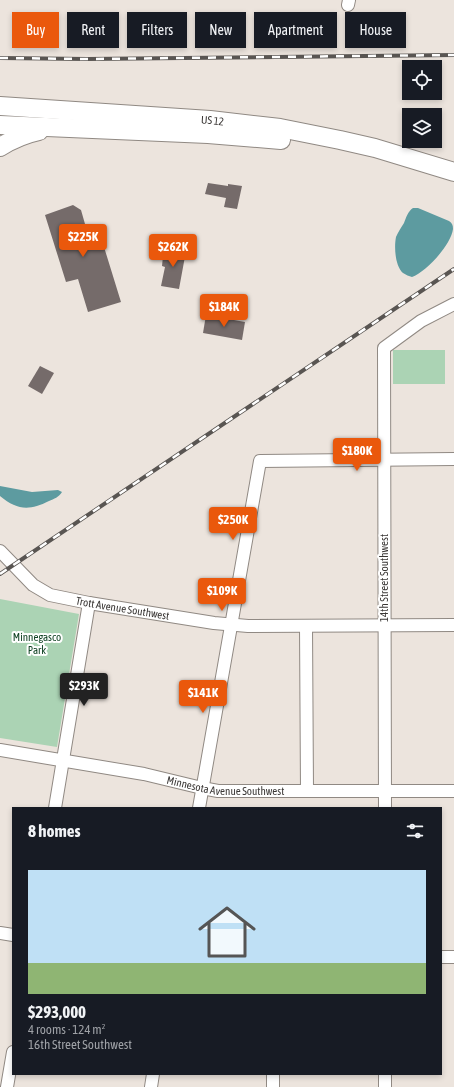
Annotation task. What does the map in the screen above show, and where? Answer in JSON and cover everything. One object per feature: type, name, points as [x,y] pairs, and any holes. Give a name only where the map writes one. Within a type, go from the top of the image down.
[{"type":"highway","name":"US 12","points":[[0,106],[210,120],[280,128],[340,140],[454,172]]},
{"type":"highway","name":"US 12","points":[[0,125],[208,134],[278,140],[339,147],[420,162]]},
{"type":"highway","points":[[0,147],[25,134],[38,131],[80,128]]},
{"type":"street","name":"14th Street Southwest","points":[[385,807],[384,348],[421,321],[454,304]]},
{"type":"street","points":[[199,807],[260,461],[454,459]]},
{"type":"street","name":"Trott Avenue Southwest","points":[[0,551],[26,579],[40,590],[58,597],[89,603],[231,625],[454,625]]},
{"type":"street","points":[[54,807],[89,603]]},
{"type":"street","points":[[306,626],[307,791]]},
{"type":"street","name":"Minnesota Avenue Southwest","points":[[0,750],[144,774],[218,791],[454,791]]},
{"type":"street","points":[[0,933],[12,935]]},
{"type":"street","points":[[442,957],[454,957]]},
{"type":"street","points":[[7,1087],[12,1058]]},
{"type":"street","points":[[151,1087],[153,1075]]},
{"type":"street","points":[[273,1075],[273,1087]]},
{"type":"street","points":[[385,1075],[385,1087]]},
{"type":"green space","points":[[393,350],[445,350],[445,384],[393,384]]},
{"type":"green space","name":"Minnegasco Park","points":[[0,599],[79,614],[57,747],[0,738]]},
{"type":"water","points":[[413,208],[418,208],[449,221],[452,224],[453,229],[448,243],[443,250],[431,264],[412,277],[404,274],[400,270],[395,246],[396,237],[408,213]]},
{"type":"water","points":[[0,486],[32,492],[58,490],[62,492],[56,498],[42,504],[29,508],[23,508],[6,501],[0,496]]},
{"type":"building","points":[[208,183],[228,186],[228,184],[242,186],[237,209],[224,207],[226,198],[205,194]]},
{"type":"building","points":[[73,205],[81,210],[89,238],[100,234],[121,302],[88,312],[78,279],[66,282],[45,215]]},
{"type":"building","points":[[167,247],[186,251],[179,289],[161,286],[165,267],[162,266],[163,256],[166,257]]},
{"type":"building","points":[[206,315],[245,322],[242,340],[203,333]]},
{"type":"building","points":[[40,366],[54,373],[42,394],[28,386]]},
{"type":"railway","points":[[0,58],[87,59],[454,55]]},
{"type":"railway","points":[[0,574],[454,269]]}]
